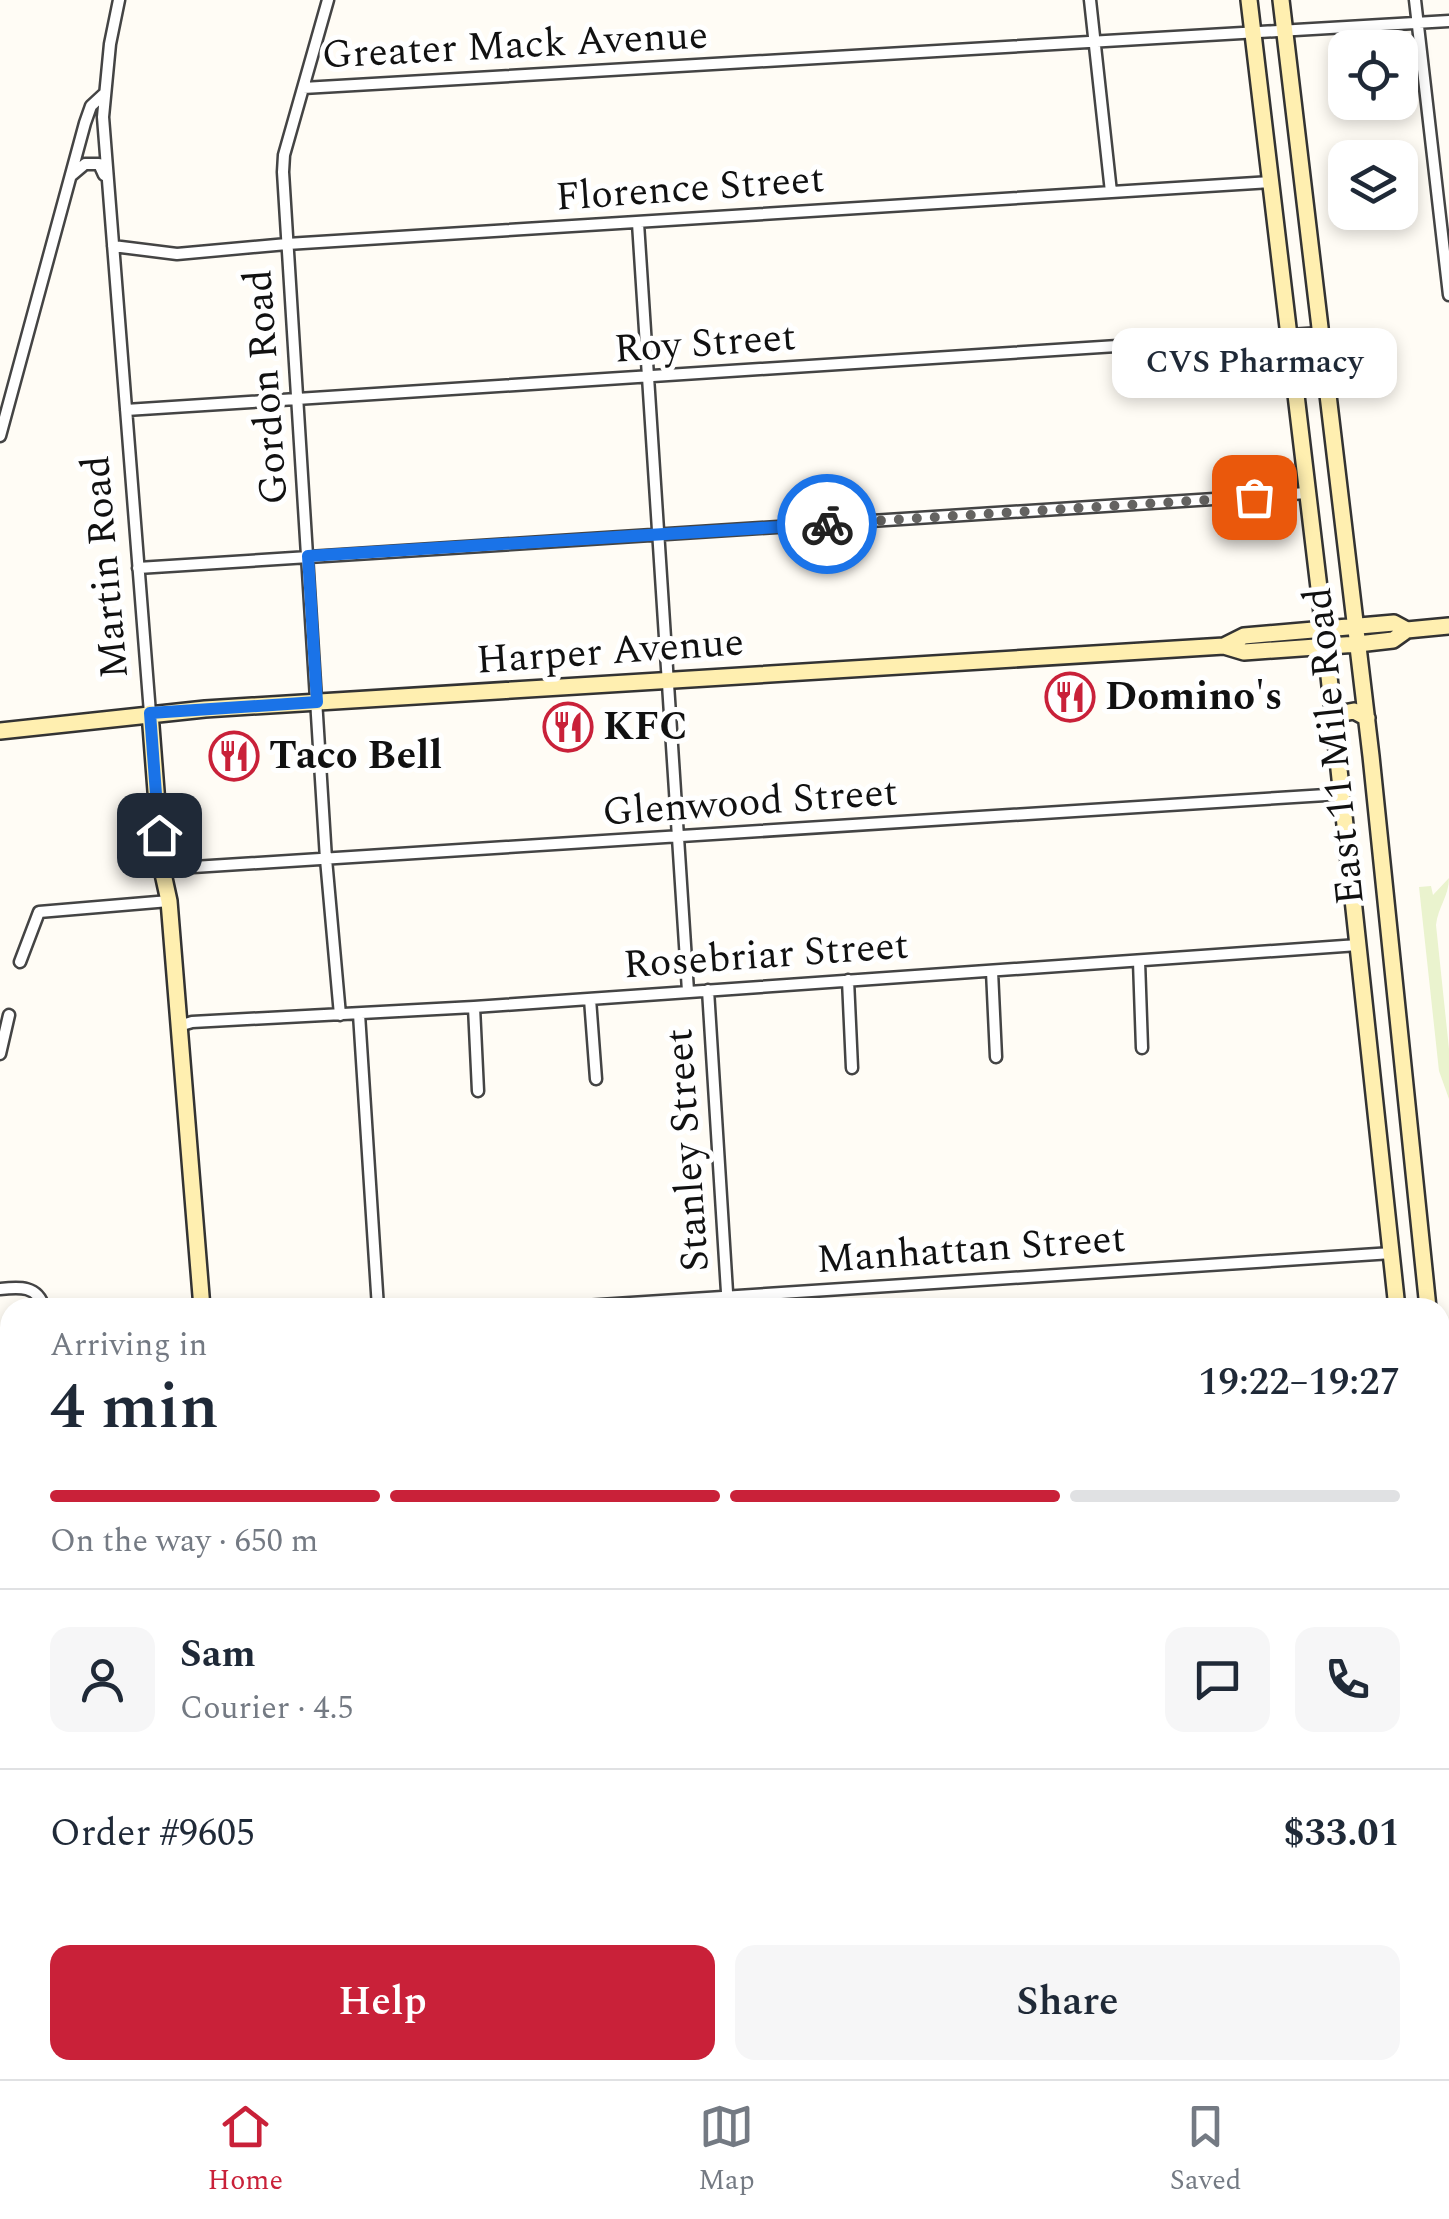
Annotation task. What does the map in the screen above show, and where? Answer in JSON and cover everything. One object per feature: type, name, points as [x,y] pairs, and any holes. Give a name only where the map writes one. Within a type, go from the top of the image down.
[{"type":"main road","name":"East 11 Mile Road","points":[[1249,0],[1325,638],[1396,1298]]},
{"type":"main road","name":"East 11 Mile Road","points":[[1281,0],[1367,718],[1427,1298]]},
{"type":"main road","points":[[1306,488],[1319,480],[1339,488]]},
{"type":"main road","points":[[1319,592],[1340,599],[1351,594]]},
{"type":"main road","name":"Harper Avenue","points":[[0,730],[150,713],[317,702],[1224,646],[1244,652],[1325,638],[1356,627],[1394,624],[1407,630]]},
{"type":"main road","name":"Harper Avenue","points":[[1325,638],[1358,644],[1393,640],[1407,630],[1449,626]]},
{"type":"main road","points":[[1333,715],[1354,711],[1367,718]]},
{"type":"main road","name":"Martin Road","points":[[150,713],[201,1298]]},
{"type":"main road","points":[[1358,945],[1372,949],[1388,942]]},
{"type":"main road","points":[[1384,1180],[1416,1178]]},
{"type":"street","name":"Gordon Road","points":[[328,0],[283,163],[326,859],[340,1015]]},
{"type":"street","points":[[1090,0],[1111,192]]},
{"type":"street","points":[[1415,0],[1449,295]]},
{"type":"street","name":"Martin Road","points":[[117,1],[104,94],[150,713]]},
{"type":"street","name":"Greater Mack Avenue","points":[[303,88],[1449,21]]},
{"type":"street","points":[[0,436],[91,106],[104,94]]},
{"type":"street","points":[[71,175],[85,164],[98,164],[110,198]]},
{"type":"street","name":"Florence Street","points":[[114,246],[177,254],[1270,182]]},
{"type":"street","name":"Stanley Street","points":[[638,222],[688,991]]},
{"type":"street","name":"Roy Street","points":[[126,410],[1320,333]]},
{"type":"street","points":[[138,568],[1306,488]]},
{"type":"street","name":"Glenwood Street","points":[[162,869],[1342,794]]},
{"type":"street","points":[[20,962],[39,912],[169,901]]},
{"type":"street","name":"Rosebriar Street","points":[[179,1026],[192,1022],[474,1007],[1358,945]]},
{"type":"street","points":[[1139,961],[1142,1048]]},
{"type":"street","points":[[992,971],[996,1057]]},
{"type":"street","points":[[848,980],[852,1068]]},
{"type":"street","name":"Stanley Street","points":[[708,990],[728,1298]]},
{"type":"street","points":[[590,998],[596,1079]]},
{"type":"street","points":[[474,1007],[478,1091]]},
{"type":"street","points":[[359,1014],[377,1298]]},
{"type":"street","points":[[0,1054],[9,1015]]},
{"type":"street","name":"Manhattan Street","points":[[782,1298],[1392,1253]]},
{"type":"street","points":[[0,1289],[30,1290],[40,1298]]},
{"type":"green space","points":[[1449,878],[1436,925],[1449,1049],[1449,1099],[1439,1071],[1419,887],[1431,886],[1433,895]]},
{"type":"way so far","points":[[827,524],[1254,497]]},
{"type":"place","name":"CVS Pharmacy","points":[[1254,497]]},
{"type":"place","name":"Domino's","points":[[1070,697]]},
{"type":"place","name":"KFC","points":[[568,727]]},
{"type":"place","name":"Taco Bell","points":[[234,756]]},
{"type":"route","points":[[159,835],[150,713],[317,702],[308,556],[827,524]]}]
